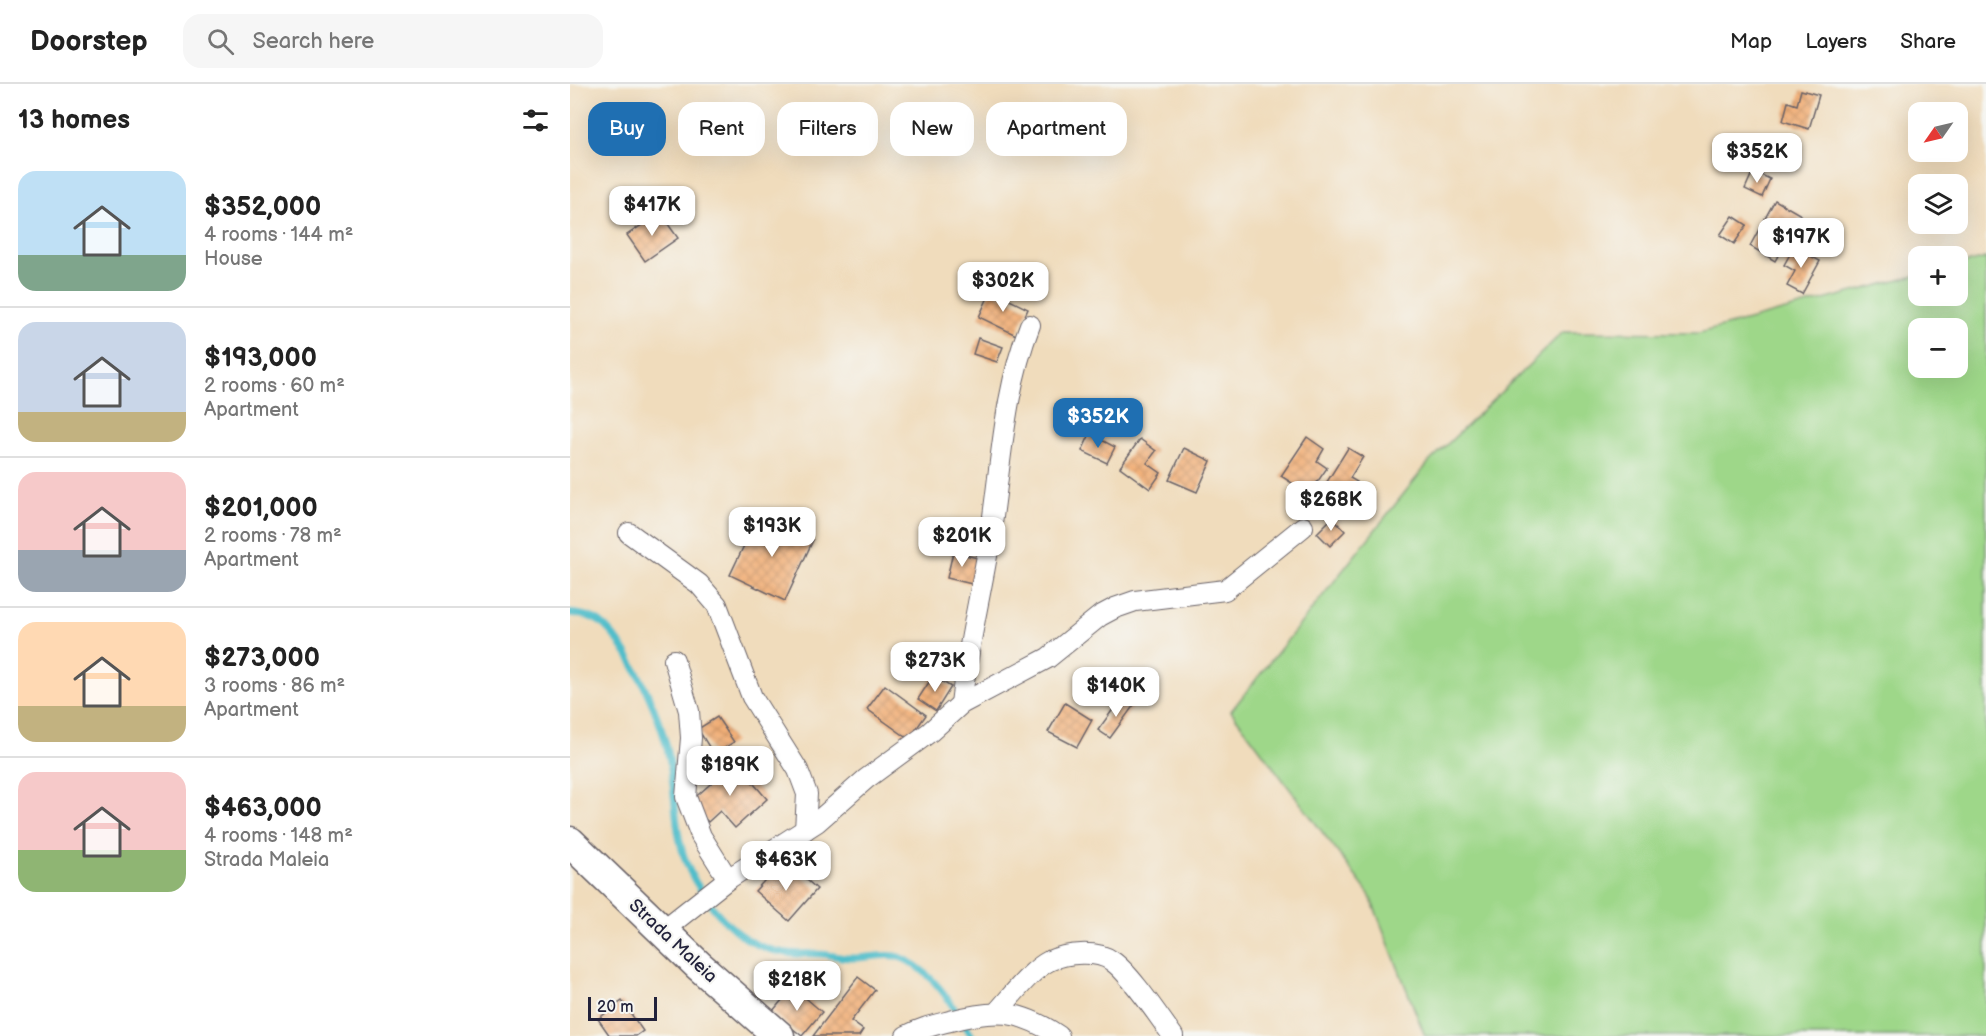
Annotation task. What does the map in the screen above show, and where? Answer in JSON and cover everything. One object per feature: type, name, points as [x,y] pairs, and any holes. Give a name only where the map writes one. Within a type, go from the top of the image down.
[{"type":"main road","name":"Strada Maleia","points":[[570,842],[662,931],[779,1036]]},
{"type":"street","points":[[961,704],[967,650],[988,550],[1006,417],[1018,356],[1030,325]]},
{"type":"street","points":[[662,931],[722,883],[805,830],[866,779],[917,743],[961,704],[1048,658],[1100,616],[1114,608],[1135,601],[1225,590],[1303,527]]},
{"type":"street","points":[[629,533],[699,584],[717,605],[752,697],[798,770],[807,794],[805,830]]},
{"type":"street","points":[[674,660],[689,711],[691,738],[686,797],[722,883]]},
{"type":"street","points":[[989,1012],[1050,960],[1094,955],[1112,961],[1173,1036]]},
{"type":"street","points":[[906,1036],[921,1028],[989,1012],[1018,1015],[1041,1024],[1059,1036]]},
{"type":"green space","points":[[1986,258],[1986,1036],[1425,1036],[1369,894],[1231,711],[1429,462],[1563,332],[1699,333],[1908,278],[1908,306],[1968,306],[1968,262]]},
{"type":"building","points":[[1801,90],[1819,95],[1809,129],[1783,121],[1788,102],[1797,105]]},
{"type":"building","points":[[1753,171],[1770,179],[1762,197],[1745,189]]},
{"type":"building","points":[[1775,200],[1801,215],[1775,261],[1750,246]]},
{"type":"building","points":[[660,213],[678,238],[645,261],[627,235]]},
{"type":"building","points":[[1733,216],[1747,225],[1734,244],[1720,235]]},
{"type":"building","points":[[1794,247],[1820,261],[1802,294],[1787,286],[1795,271],[1784,265]]},
{"type":"building","points":[[991,291],[1028,309],[1016,335],[979,317]]},
{"type":"building","points":[[978,338],[1003,347],[997,362],[973,354]]},
{"type":"building","points":[[1090,434],[1115,447],[1107,463],[1082,451]]},
{"type":"building","points":[[1307,437],[1324,449],[1317,461],[1327,468],[1309,494],[1281,476]]},
{"type":"building","points":[[1140,439],[1156,451],[1147,463],[1161,473],[1150,489],[1120,467]]},
{"type":"building","points":[[1184,448],[1211,461],[1197,492],[1169,480]]},
{"type":"building","points":[[1348,448],[1363,457],[1350,478],[1357,482],[1338,514],[1320,502],[1329,487],[1325,485]]},
{"type":"building","points":[[759,514],[813,540],[785,601],[730,575]]},
{"type":"building","points":[[1332,518],[1345,531],[1330,546],[1317,533]]},
{"type":"building","points":[[953,552],[978,558],[972,584],[947,578]]},
{"type":"building","points":[[933,676],[951,687],[936,711],[918,699]]},
{"type":"building","points":[[885,685],[926,715],[909,739],[867,709]]},
{"type":"building","points":[[1122,697],[1134,705],[1110,738],[1098,730]]},
{"type":"building","points":[[1065,703],[1092,720],[1077,747],[1048,732]]},
{"type":"building","points":[[717,717],[734,742],[714,755],[698,729]]},
{"type":"building","points":[[735,762],[767,799],[735,828],[720,811],[708,822],[690,802]]},
{"type":"building","points":[[789,864],[817,889],[789,921],[755,891],[772,872],[778,877]]},
{"type":"building","points":[[858,977],[875,990],[851,1021],[863,1030],[859,1036],[813,1036]]},
{"type":"building","points":[[793,987],[822,1012],[802,1036],[772,1012]]},
{"type":"building","points":[[622,1001],[643,1031],[636,1036],[610,1036],[598,1019]]},
{"type":"waterway","points":[[570,613],[593,618],[600,622],[623,649],[644,687],[661,727],[670,762],[679,838],[683,853],[695,881],[722,918],[744,937],[772,950],[791,954],[823,954],[846,958],[887,955],[908,961],[937,984],[972,1036]]}]
